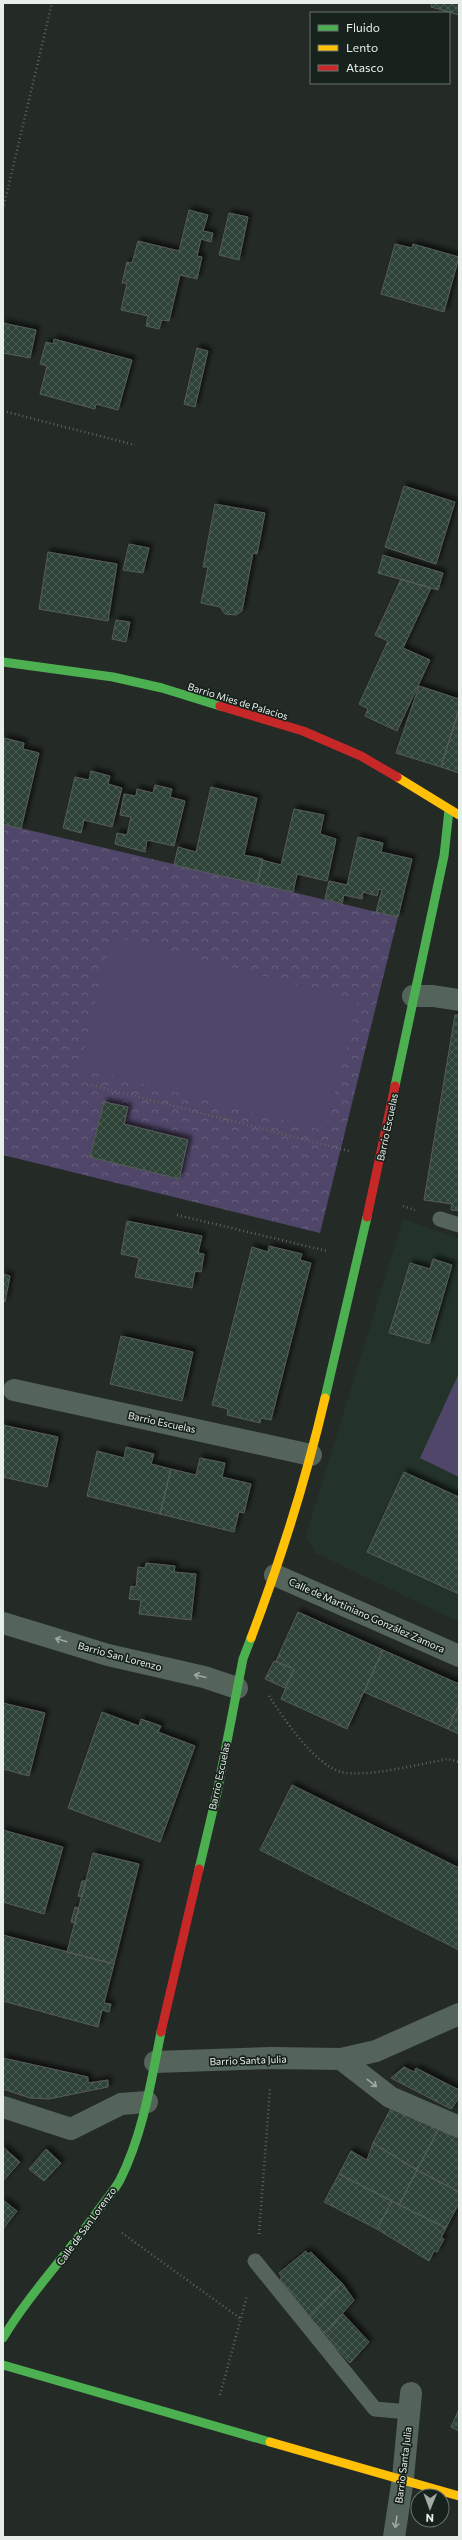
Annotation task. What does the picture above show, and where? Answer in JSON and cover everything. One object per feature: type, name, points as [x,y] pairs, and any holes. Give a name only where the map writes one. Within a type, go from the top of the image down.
[{"type":"street","name":"Barrio Mies de Palacios","points":[[3,662],[113,677],[162,688],[303,731],[361,756],[419,789],[449,810],[459,815]]},
{"type":"street","name":"Barrio Escuelas","points":[[147,2102],[216,1793],[243,1659],[275,1575],[310,1455],[358,1258],[444,856],[449,810]]},
{"type":"street","points":[[413,996],[433,996],[459,1000]]},
{"type":"street","name":"Barrio Escuelas","points":[[14,1390],[310,1455]]},
{"type":"street","name":"Calle de Martiniano González Zamora","points":[[275,1575],[459,1656]]},
{"type":"street","name":"Barrio San Lorenzo","points":[[3,1623],[108,1655],[204,1677],[237,1688]]},
{"type":"street","name":"Barrio Santa Julia","points":[[155,2062],[271,2058],[341,2059],[376,2051],[459,2014]]},
{"type":"street","points":[[341,2059],[390,2097],[459,2127]]},
{"type":"street","points":[[3,2107],[71,2129],[121,2104],[147,2102]]},
{"type":"street","name":"Calle de San Lorenzo","points":[[3,2338],[18,2313],[71,2249],[119,2181],[134,2147],[147,2102]]},
{"type":"street","points":[[3,2365],[403,2478],[459,2496]]},
{"type":"street","name":"Barrio Santa Julia","points":[[394,2537],[403,2478],[410,2403]]},
{"type":"lane","points":[[440,1219],[459,1225]]},
{"type":"lane","points":[[255,2261],[375,2409],[410,2403]]},
{"type":"path","points":[[3,209],[52,3]]},
{"type":"path","points":[[3,411],[135,445]]},
{"type":"path","points":[[92,1085],[380,1159]]},
{"type":"path","points":[[177,1215],[358,1258]]},
{"type":"path","points":[[243,1659],[298,1738],[318,1756],[341,1772],[366,1772],[447,1759],[459,1762]]},
{"type":"path","points":[[95,2214],[241,2319]]},
{"type":"shaded area","points":[[403,1219],[459,1239],[459,1622],[315,1553],[306,1535]]},
{"type":"green space","points":[[3,824],[398,917],[320,1233],[3,1155]]},
{"type":"green space","points":[[112,936],[358,1001],[325,1131],[79,1067]]},
{"type":"green space","points":[[459,1373],[459,1477],[420,1458]]},
{"type":"building","points":[[432,3],[459,3],[459,15],[450,12],[431,7]]},
{"type":"building","points":[[189,210],[208,215],[203,231],[213,233],[211,242],[201,239],[197,256],[202,257],[197,279],[180,275],[169,321],[162,320],[159,329],[146,326],[148,316],[121,310],[127,283],[122,283],[127,262],[132,263],[138,241],[179,251]]},
{"type":"building","points":[[229,213],[248,217],[239,260],[219,255]]},
{"type":"building","points":[[395,244],[412,248],[413,244],[459,257],[444,312],[381,294]]},
{"type":"building","points":[[3,323],[36,330],[30,358],[3,353]]},
{"type":"building","points":[[54,339],[132,360],[118,410],[96,404],[95,409],[40,394],[47,366],[40,364],[46,342],[53,344]]},
{"type":"building","points":[[197,348],[208,351],[195,407],[184,404]]},
{"type":"building","points":[[404,486],[455,502],[436,564],[385,547]]},
{"type":"building","points":[[215,504],[265,513],[257,554],[253,553],[242,611],[236,615],[225,614],[220,607],[201,603],[208,567],[203,567]]},
{"type":"building","points":[[129,544],[149,548],[143,573],[123,570]]},
{"type":"building","points":[[48,552],[117,564],[108,621],[39,609]]},
{"type":"building","points":[[383,555],[443,573],[438,590],[378,573]]},
{"type":"building","points":[[401,579],[431,588],[403,648],[430,660],[397,731],[365,716],[368,709],[359,704],[388,641],[375,635]]},
{"type":"building","points":[[116,620],[130,622],[126,642],[112,639]]},
{"type":"building","points":[[419,686],[459,699],[459,709],[441,767],[396,753]]},
{"type":"building","points":[[459,709],[459,773],[441,767]]},
{"type":"building","points":[[4,738],[24,743],[23,749],[39,753],[21,829],[3,824]]},
{"type":"building","points":[[91,771],[110,776],[108,784],[122,788],[112,827],[84,820],[81,833],[63,828],[75,777],[89,780]]},
{"type":"building","points":[[155,785],[172,789],[170,797],[185,801],[174,846],[147,840],[145,852],[115,844],[117,833],[127,835],[131,817],[120,815],[124,794],[136,796],[137,789],[153,793]]},
{"type":"building","points":[[211,787],[257,798],[244,855],[263,859],[257,884],[174,865],[178,847],[196,852]]},
{"type":"building","points":[[294,809],[324,815],[320,834],[336,839],[327,881],[297,874],[293,892],[257,884],[262,860],[281,865]]},
{"type":"building","points":[[358,837],[383,843],[381,852],[412,859],[398,917],[376,912],[382,890],[379,889],[377,896],[363,892],[362,899],[344,895],[342,904],[325,899],[329,881],[347,885]]},
{"type":"building","points":[[455,1015],[459,1015],[459,1211],[451,1210],[452,1204],[424,1200]]},
{"type":"building","points":[[104,1102],[128,1107],[124,1124],[188,1140],[179,1179],[90,1157]]},
{"type":"building","points":[[127,1221],[202,1236],[198,1253],[204,1254],[201,1272],[195,1271],[192,1288],[135,1277],[139,1258],[121,1254]]},
{"type":"building","points":[[269,1246],[302,1254],[300,1260],[311,1263],[271,1420],[261,1418],[260,1423],[227,1415],[228,1409],[212,1405],[252,1247],[268,1252]]},
{"type":"building","points":[[433,1259],[452,1265],[429,1344],[389,1333],[410,1263],[430,1269]]},
{"type":"building","points":[[3,1274],[10,1276],[5,1302],[3,1301]]},
{"type":"building","points":[[121,1336],[193,1352],[182,1401],[110,1384]]},
{"type":"building","points":[[3,1425],[58,1437],[47,1487],[3,1477]]},
{"type":"building","points":[[126,1447],[154,1454],[151,1464],[171,1469],[160,1514],[87,1496],[97,1451],[124,1458]]},
{"type":"building","points":[[200,1458],[225,1463],[222,1477],[251,1484],[244,1513],[239,1512],[234,1532],[160,1514],[171,1469],[196,1475]]},
{"type":"building","points":[[404,1472],[459,1497],[459,1594],[367,1552]]},
{"type":"building","points":[[146,1563],[175,1566],[174,1572],[196,1574],[191,1620],[139,1614],[141,1600],[129,1599],[131,1586],[136,1587],[138,1567],[145,1568]]},
{"type":"building","points":[[298,1612],[383,1650],[347,1729],[281,1699],[294,1669],[276,1661]]},
{"type":"building","points":[[383,1650],[459,1684],[459,1704],[448,1729],[364,1692]]},
{"type":"building","points":[[274,1661],[294,1669],[285,1688],[265,1679]]},
{"type":"building","points":[[3,1703],[45,1713],[29,1776],[3,1769]]},
{"type":"building","points":[[459,1704],[459,1734],[448,1729]]},
{"type":"building","points":[[102,1712],[139,1726],[141,1719],[161,1726],[158,1732],[195,1746],[160,1842],[68,1808]]},
{"type":"building","points":[[292,1785],[459,1868],[459,1950],[260,1850]]},
{"type":"building","points":[[3,1830],[63,1847],[44,1914],[3,1902]]},
{"type":"building","points":[[93,1853],[139,1864],[114,1964],[67,1952]]},
{"type":"building","points":[[82,1881],[86,1881],[82,1897],[78,1896]]},
{"type":"building","points":[[75,1907],[79,1908],[75,1923],[71,1922]]},
{"type":"building","points":[[3,1935],[114,1964],[104,2003],[111,2004],[109,2012],[102,2010],[98,2027],[3,2001]]},
{"type":"building","points":[[3,2058],[88,2077],[88,2083],[108,2080],[108,2087],[49,2099],[30,2098],[3,2089]]},
{"type":"building","points":[[404,2067],[414,2072],[416,2068],[459,2090],[459,2098],[451,2109],[391,2078]]},
{"type":"building","points":[[391,2108],[439,2128],[417,2170],[373,2143]]},
{"type":"building","points":[[439,2128],[459,2137],[459,2192],[417,2170]]},
{"type":"building","points":[[373,2143],[417,2170],[399,2205],[339,2174],[351,2151],[367,2160]]},
{"type":"building","points":[[3,2147],[20,2162],[3,2181]]},
{"type":"building","points":[[46,2149],[61,2163],[44,2181],[29,2169]]},
{"type":"building","points":[[417,2170],[459,2192],[459,2203],[446,2228],[399,2205]]},
{"type":"building","points":[[339,2174],[392,2201],[377,2229],[324,2202]]},
{"type":"building","points":[[3,2200],[17,2211],[3,2229]]},
{"type":"building","points":[[392,2201],[446,2228],[441,2238],[444,2239],[437,2252],[434,2251],[429,2261],[377,2229]]},
{"type":"building","points":[[306,2251],[308,2254],[311,2252],[342,2283],[310,2317],[280,2279],[282,2277],[279,2273]]},
{"type":"building","points":[[342,2283],[354,2300],[324,2335],[310,2317]]},
{"type":"building","points":[[343,2314],[369,2342],[350,2363],[324,2335]]},
{"type":"building","points":[[459,2409],[459,2431],[451,2427]]},
{"type":"traffic: fast","points":[[3,662],[113,677],[162,688],[220,706]]},
{"type":"traffic: fast","points":[[395,1086],[444,856],[449,810]]},
{"type":"traffic: fast","points":[[325,1398],[367,1217]]},
{"type":"traffic: fast","points":[[199,1869],[217,1793],[243,1659],[251,1638]]},
{"type":"traffic: fast","points":[[3,2338],[25,2305],[120,2180],[135,2144],[145,2108],[161,2032]]},
{"type":"traffic: fast","points":[[3,2365],[270,2442]]},
{"type":"traffic: slow","points":[[397,777],[459,815]]},
{"type":"traffic: slow","points":[[251,1638],[273,1579],[292,1519],[310,1459],[325,1398]]},
{"type":"traffic: slow","points":[[270,2442],[459,2496]]},
{"type":"traffic: jam","points":[[220,706],[303,731],[361,756],[397,777]]},
{"type":"traffic: jam","points":[[367,1217],[395,1086]]},
{"type":"traffic: jam","points":[[161,2032],[199,1869]]}]
